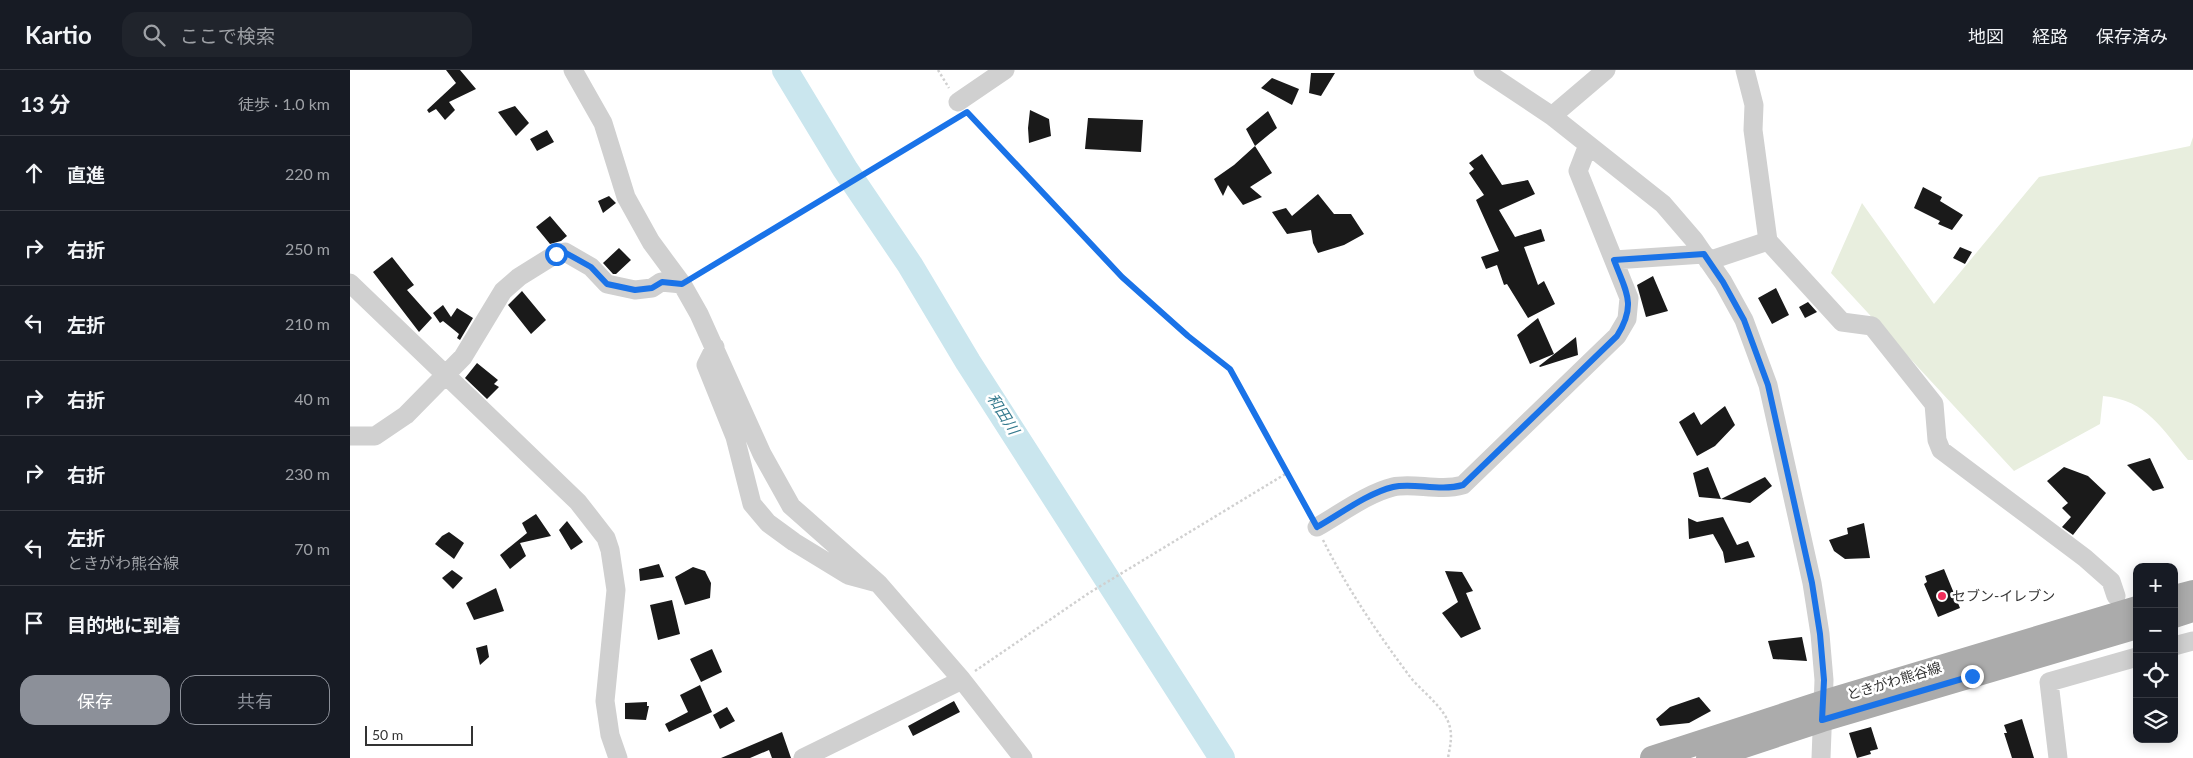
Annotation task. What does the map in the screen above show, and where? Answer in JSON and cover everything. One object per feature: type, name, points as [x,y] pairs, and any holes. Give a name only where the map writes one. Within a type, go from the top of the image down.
[{"type":"main road","points":[[2178,596],[2193,592]]},
{"type":"main road","name":"ときがわ熊谷線","points":[[1652,758],[1823,711],[2133,609]]},
{"type":"main road","points":[[2178,615],[2193,610]]},
{"type":"main road","name":"ときがわ熊谷線","points":[[1708,758],[1823,711],[2133,646]]},
{"type":"street","points":[[573,70],[603,123],[626,197],[651,242],[682,284],[715,347],[762,454],[791,506],[878,584],[962,680],[1023,758]]},
{"type":"street","points":[[961,111],[1005,70]]},
{"type":"street","points":[[1483,70],[1552,116],[1663,204],[1723,282],[1744,320],[1768,385],[1812,583],[1820,634],[1823,711],[1821,758]]},
{"type":"street","points":[[1552,116],[1606,70]]},
{"type":"street","points":[[1745,70],[1754,106],[1753,130],[1768,241],[1842,322],[1872,326],[1934,404],[1937,440],[1941,450],[2085,558],[2111,581],[2116,596]]},
{"type":"street","points":[[1317,527],[1377,493],[1394,486],[1451,488],[1463,485],[1617,336],[1627,320],[1629,298],[1578,171],[1588,145]]},
{"type":"street","points":[[1614,260],[1706,258],[1768,241]]},
{"type":"street","points":[[350,436],[375,436],[406,416],[463,357],[503,291],[519,277],[556,254],[564,252],[591,267],[607,284],[635,290],[652,288],[662,282],[682,284]]},
{"type":"street","points":[[350,283],[578,502],[606,538],[610,550],[616,590],[605,701],[610,735],[618,758]]},
{"type":"street","points":[[715,347],[706,365],[735,437],[752,504],[768,523],[794,542],[848,575],[878,584]]},
{"type":"street","points":[[2178,645],[2193,641]]},
{"type":"street","points":[[2058,758],[2049,682],[2133,647]]},
{"type":"street","points":[[803,758],[962,680]]},
{"type":"path","points":[[682,284],[961,111],[1122,277],[1188,336],[1230,369],[1317,527],[1341,576],[1372,627],[1410,677],[1443,712],[1449,723],[1452,736],[1448,758]]},
{"type":"path","points":[[962,680],[1089,593],[1287,473]]},
{"type":"green space","points":[[2193,137],[2193,460],[2188,460],[2161,427],[2142,410],[2131,403],[2103,396],[2100,424],[2014,471],[1831,273],[1862,203],[1934,304],[2039,177],[2190,146]]},
{"type":"building","points":[[446,70],[460,70],[476,89],[449,102],[455,110],[445,120],[436,109],[429,113],[427,110],[456,83]]},
{"type":"building","points":[[1311,73],[1335,73],[1321,96],[1309,93]]},
{"type":"building","points":[[1272,78],[1299,89],[1292,105],[1261,88]]},
{"type":"building","points":[[515,106],[529,123],[516,136],[498,112]]},
{"type":"building","points":[[1030,110],[1049,119],[1051,136],[1029,143]]},
{"type":"building","points":[[1268,111],[1277,128],[1255,146],[1246,129]]},
{"type":"building","points":[[1088,118],[1143,120],[1141,152],[1085,149]]},
{"type":"building","points":[[547,130],[554,142],[537,151],[530,139]]},
{"type":"building","points":[[1255,146],[1272,173],[1250,187],[1262,197],[1243,205],[1228,185],[1223,196],[1214,179],[1234,165]]},
{"type":"building","points":[[1482,154],[1502,185],[1528,180],[1535,194],[1499,210],[1515,237],[1541,229],[1545,241],[1524,247],[1538,285],[1544,281],[1555,304],[1528,318],[1507,284],[1504,285],[1497,265],[1486,269],[1481,257],[1499,251],[1476,200],[1484,195],[1469,173],[1474,169],[1469,163]]},
{"type":"building","points":[[1923,187],[1942,197],[1940,201],[1963,215],[1952,230],[1938,224],[1940,221],[1914,208]]},
{"type":"building","points":[[1318,194],[1334,214],[1351,214],[1364,234],[1344,245],[1318,253],[1313,243],[1311,230],[1287,234],[1272,212],[1286,208],[1292,216]]},
{"type":"building","points":[[609,196],[616,203],[603,213],[598,201]]},
{"type":"building","points":[[550,216],[567,236],[561,241],[550,244],[536,227]]},
{"type":"building","points":[[1960,247],[1972,252],[1965,264],[1953,258]]},
{"type":"building","points":[[619,248],[631,260],[616,274],[613,274],[603,263]]},
{"type":"building","points":[[392,257],[414,285],[407,290],[432,318],[419,332],[373,272]]},
{"type":"building","points":[[1653,276],[1668,311],[1646,317],[1637,285]]},
{"type":"building","points":[[1776,288],[1789,315],[1772,324],[1758,298]]},
{"type":"building","points":[[522,291],[546,320],[531,334],[508,305]]},
{"type":"building","points":[[1808,302],[1817,312],[1805,318],[1799,307]]},
{"type":"building","points":[[443,305],[451,317],[457,308],[473,318],[460,340],[457,338],[459,334],[443,321],[440,323],[433,313]]},
{"type":"building","points":[[1538,318],[1554,354],[1530,364],[1517,335]]},
{"type":"building","points":[[1576,337],[1578,355],[1539,366]]},
{"type":"building","points":[[477,363],[498,380],[494,384],[499,387],[487,399],[465,378]]},
{"type":"building","points":[[1725,406],[1735,425],[1715,446],[1697,456],[1679,422],[1694,412],[1701,425]]},
{"type":"building","points":[[2150,458],[2164,488],[2153,491],[2127,465]]},
{"type":"building","points":[[1708,467],[1721,499],[1699,497],[1693,473]]},
{"type":"building","points":[[2064,467],[2088,476],[2106,493],[2073,535],[2062,527],[2071,517],[2062,508],[2068,503],[2047,481]]},
{"type":"building","points":[[1765,477],[1772,486],[1750,503],[1721,499]]},
{"type":"building","points":[[536,514],[551,536],[520,543],[526,556],[510,569],[500,555],[527,533],[522,523]]},
{"type":"building","points":[[1723,517],[1737,545],[1748,541],[1755,557],[1725,563],[1723,552],[1713,534],[1689,539],[1688,518],[1697,522]]},
{"type":"building","points":[[567,521],[583,542],[571,550],[559,530]]},
{"type":"building","points":[[1864,523],[1870,558],[1845,559],[1834,551],[1829,540],[1848,534],[1847,528]]},
{"type":"building","points":[[449,532],[464,543],[454,559],[435,544],[442,536]]},
{"type":"building","points":[[659,564],[664,577],[640,581],[639,569]]},
{"type":"building","points":[[693,567],[705,571],[711,583],[710,598],[685,605],[675,577]]},
{"type":"building","name":"セブン-イレブン","points":[[1944,569],[1960,608],[1938,617],[1924,584],[1927,582],[1925,576]]},
{"type":"building","points":[[452,570],[463,578],[453,589],[442,578]]},
{"type":"building","points":[[1445,571],[1462,572],[1473,591],[1466,593],[1481,629],[1461,638],[1442,613],[1458,602]]},
{"type":"building","points":[[496,588],[504,611],[474,620],[466,603]]},
{"type":"building","points":[[672,600],[680,634],[658,640],[650,605]]},
{"type":"building","points":[[1802,637],[1807,661],[1773,659],[1768,641]]},
{"type":"building","points":[[487,645],[489,657],[480,665],[476,648]]},
{"type":"building","points":[[712,649],[722,672],[701,682],[690,659]]},
{"type":"building","points":[[700,685],[712,712],[669,732],[665,724],[688,712],[680,695]]},
{"type":"building","points":[[1699,697],[1711,711],[1689,723],[1660,726],[1656,719],[1670,707]]},
{"type":"building","points":[[954,701],[960,712],[913,736],[908,726]]},
{"type":"building","points":[[647,702],[647,706],[649,706],[646,720],[625,719],[625,703]]},
{"type":"building","points":[[727,707],[735,721],[720,729],[713,715]]},
{"type":"building","points":[[2022,719],[2034,758],[2012,758],[2004,733],[2007,733],[2004,725]]},
{"type":"building","points":[[1871,727],[1878,749],[1870,751],[1871,754],[1857,758],[1849,733]]},
{"type":"building","points":[[782,732],[791,758],[772,758],[769,750],[750,758],[721,758]]},
{"type":"waterway","name":"和田川","points":[[785,70],[845,169],[910,265],[968,362],[1222,758]]},
{"type":"place","name":"セブン-イレブン","points":[[1942,596]]},
{"type":"route","points":[[556,254],[564,252],[591,267],[607,284],[635,290],[652,288],[662,282],[682,284],[967,112],[1122,277],[1188,336],[1230,369],[1317,527],[1377,493],[1394,486],[1451,488],[1463,485],[1617,336],[1627,320],[1629,298],[1614,260],[1704,254],[1723,282],[1744,320],[1768,385],[1796,518],[1812,583],[1820,634],[1824,680],[1822,720],[1972,676]]}]
